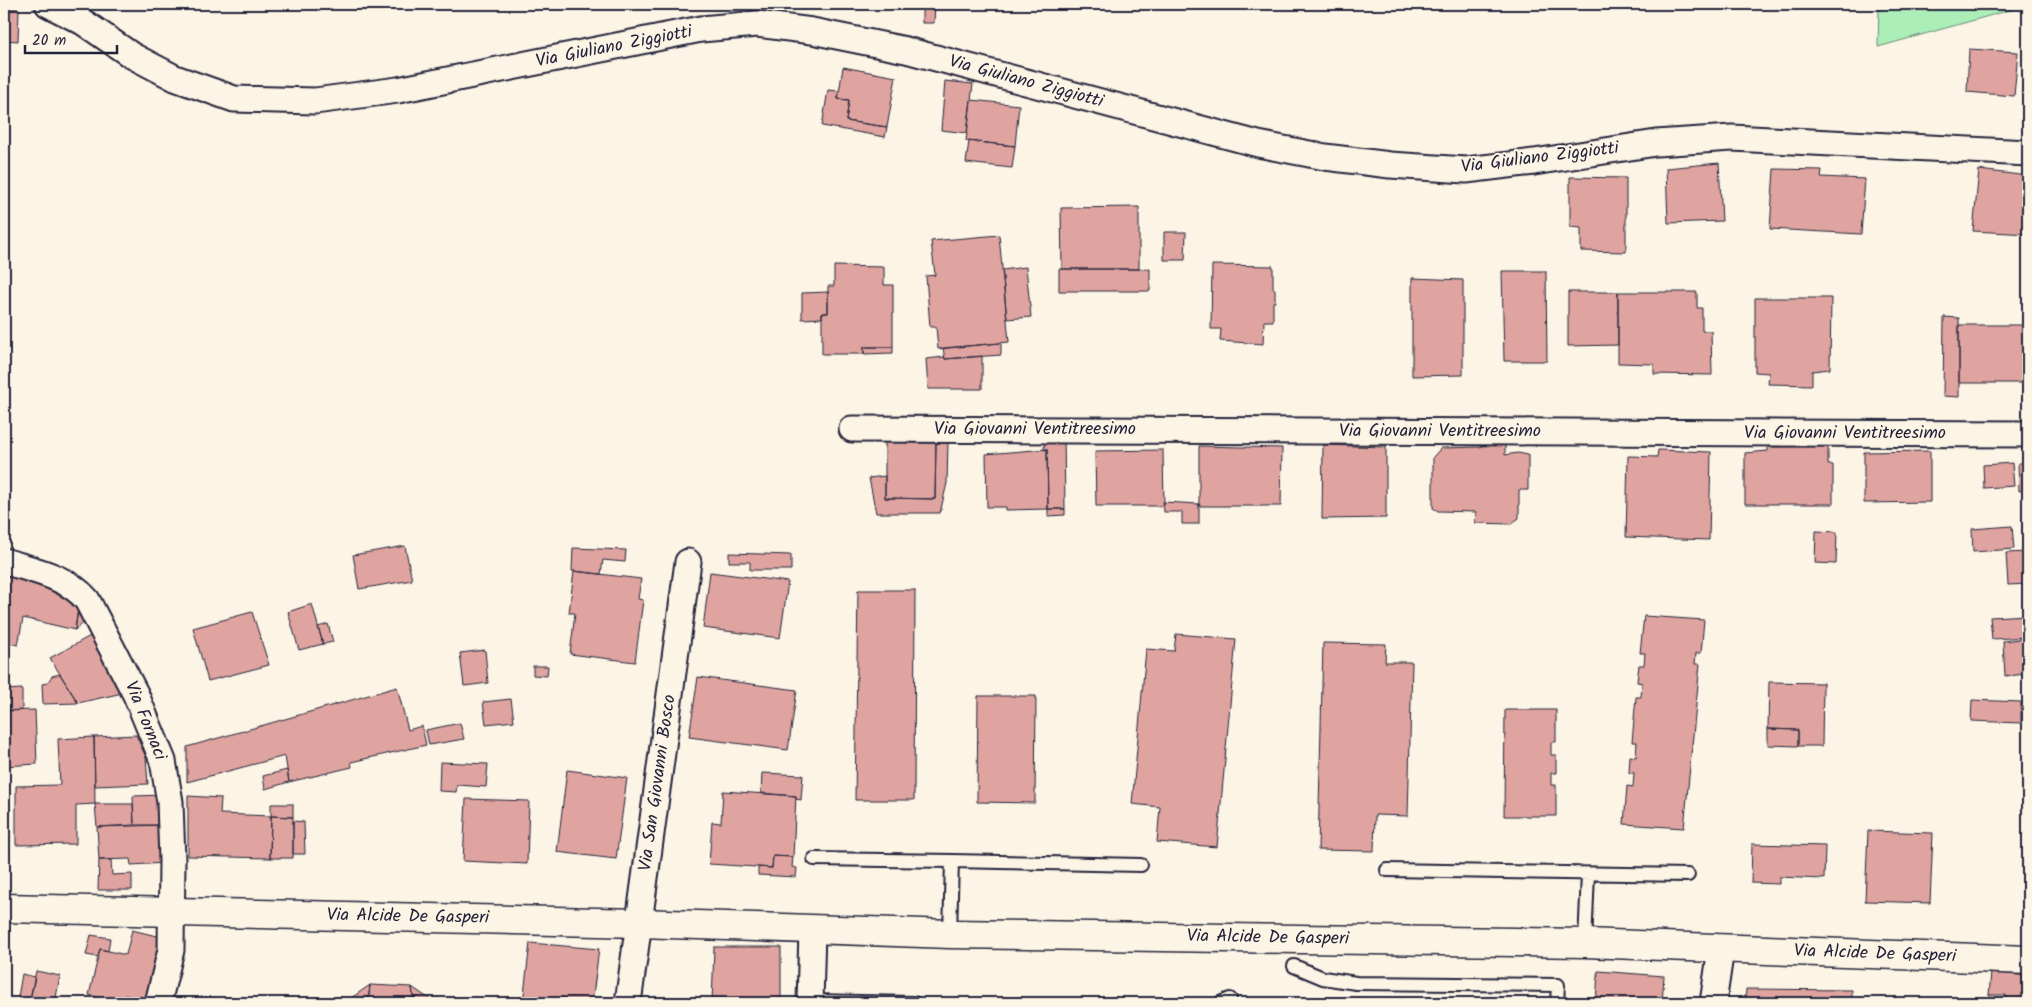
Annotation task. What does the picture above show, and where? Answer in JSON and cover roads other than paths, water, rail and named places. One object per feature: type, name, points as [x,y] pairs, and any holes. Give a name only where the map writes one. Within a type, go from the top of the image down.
[{"type":"street","name":"Via Giuliano Ziggiotti","points":[[48,4],[83,22],[131,55],[175,78],[234,99],[315,101],[398,90],[701,29],[757,24],[812,32],[906,50],[1258,144],[1325,158],[1390,165],[1466,170],[1534,162],[1656,143],[1732,138],[2028,153]]},
{"type":"street","name":"Via Giovanni Ventitreesimo","points":[[852,429],[2028,434]]},
{"type":"street","name":"Via Fornaci","points":[[4,561],[56,578],[79,591],[87,600],[136,694],[163,761],[170,802],[172,912],[171,950],[158,1003]]},
{"type":"street","name":"Via San Giovanni Bosco","points":[[628,1003],[688,562]]},
{"type":"street","name":"Via Alcide De Gasperi","points":[[4,908],[640,923],[950,934],[1585,943],[2028,960]]},
{"type":"street","points":[[810,1002],[812,930]]},
{"type":"street","points":[[1713,1003],[1721,949]]},
{"type":"lane","points":[[814,859],[1142,865]]},
{"type":"lane","points":[[950,934],[952,861]]},
{"type":"lane","points":[[1387,870],[1688,875]]},
{"type":"lane","points":[[1585,943],[1588,874]]},
{"type":"lane","name":"Via Alcide De Gasperi","points":[[1294,966],[1323,978],[1356,983],[1558,985],[1557,1003]]},
{"type":"lane","points":[[810,1002],[914,1003]]}]
